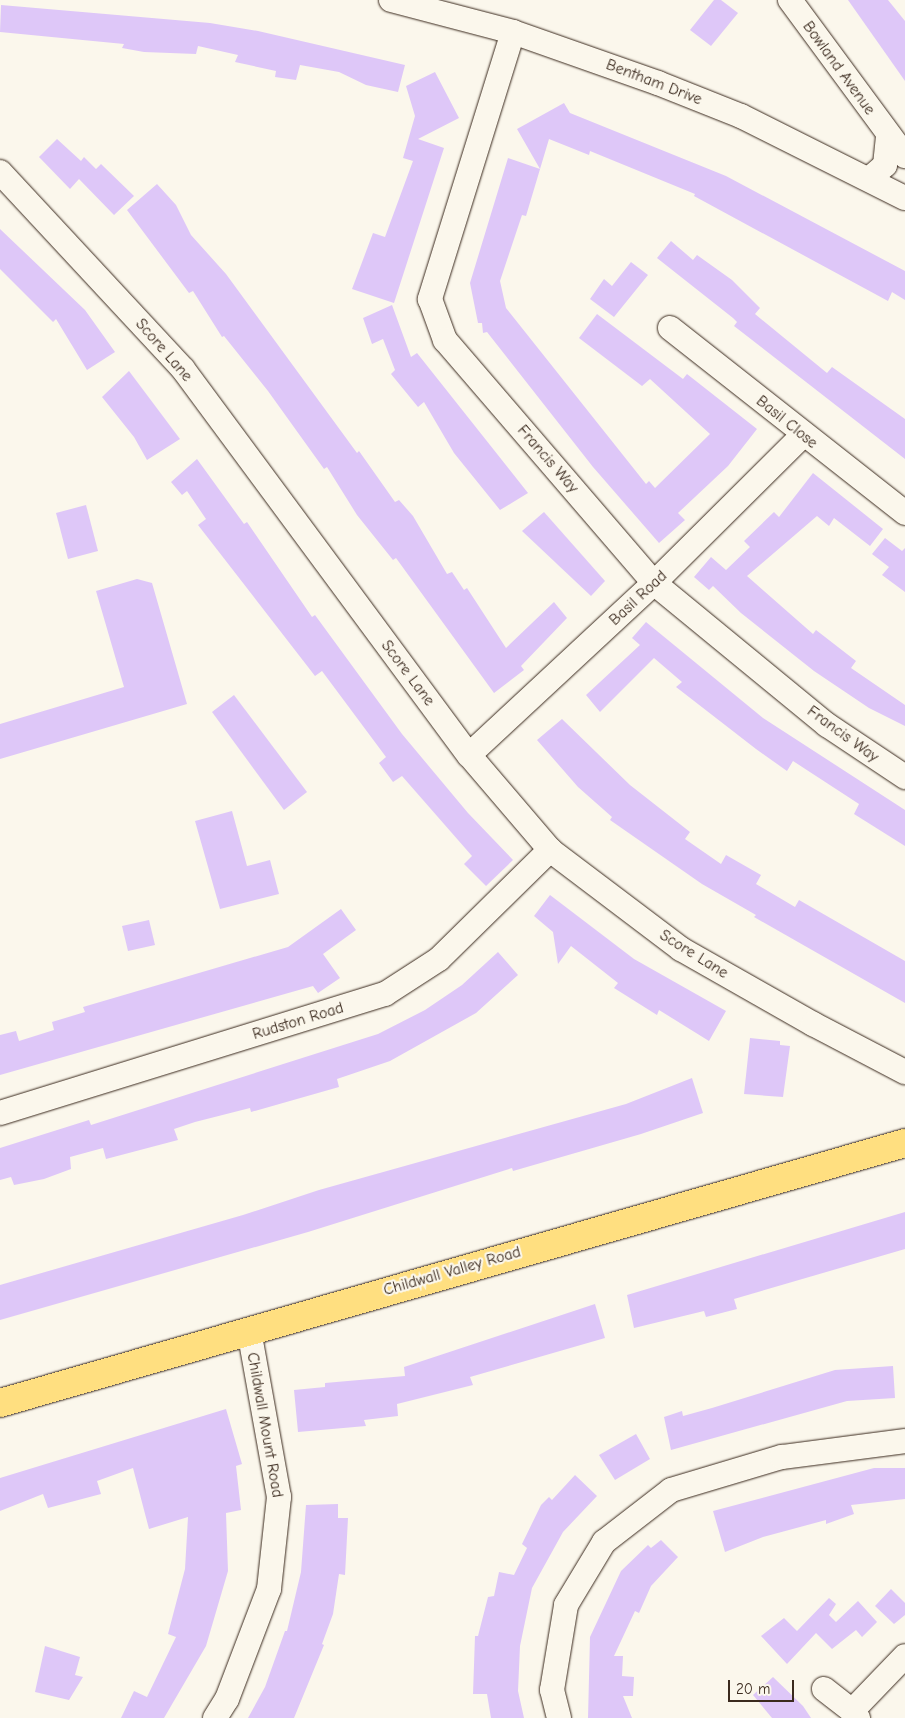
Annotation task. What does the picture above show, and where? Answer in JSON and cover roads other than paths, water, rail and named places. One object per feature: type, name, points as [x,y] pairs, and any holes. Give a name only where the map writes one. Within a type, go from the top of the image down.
[{"type":"main road","name":"Childwall Valley Road","points":[[0,1403],[248,1330],[905,1143]]},
{"type":"street","name":"Bentham Drive","points":[[391,0],[513,32],[641,76],[741,116],[905,198]]},
{"type":"street","name":"Bowland Avenue","points":[[790,0],[888,136],[905,156]]},
{"type":"street","name":"Francis Way","points":[[513,32],[430,299],[445,340],[654,583],[827,724],[905,777]]},
{"type":"street","points":[[870,179],[885,165],[888,136]]},
{"type":"street","name":"Score Lane","points":[[0,172],[183,370],[469,756],[550,850],[681,949],[813,1024],[905,1072]]},
{"type":"street","name":"Basil Close","points":[[670,328],[905,514]]},
{"type":"street","name":"Basil Road","points":[[469,756],[654,583],[803,435]]},
{"type":"street","name":"Rudston Road","points":[[0,1113],[385,994],[439,960],[550,850]]},
{"type":"street","name":"Childwall Mount Road","points":[[215,1718],[226,1699],[269,1589],[279,1497],[248,1330]]},
{"type":"street","points":[[559,1718],[552,1690],[566,1605],[604,1542],[671,1490],[782,1457],[905,1441]]},
{"type":"street","points":[[824,1689],[855,1714],[905,1656]]}]
